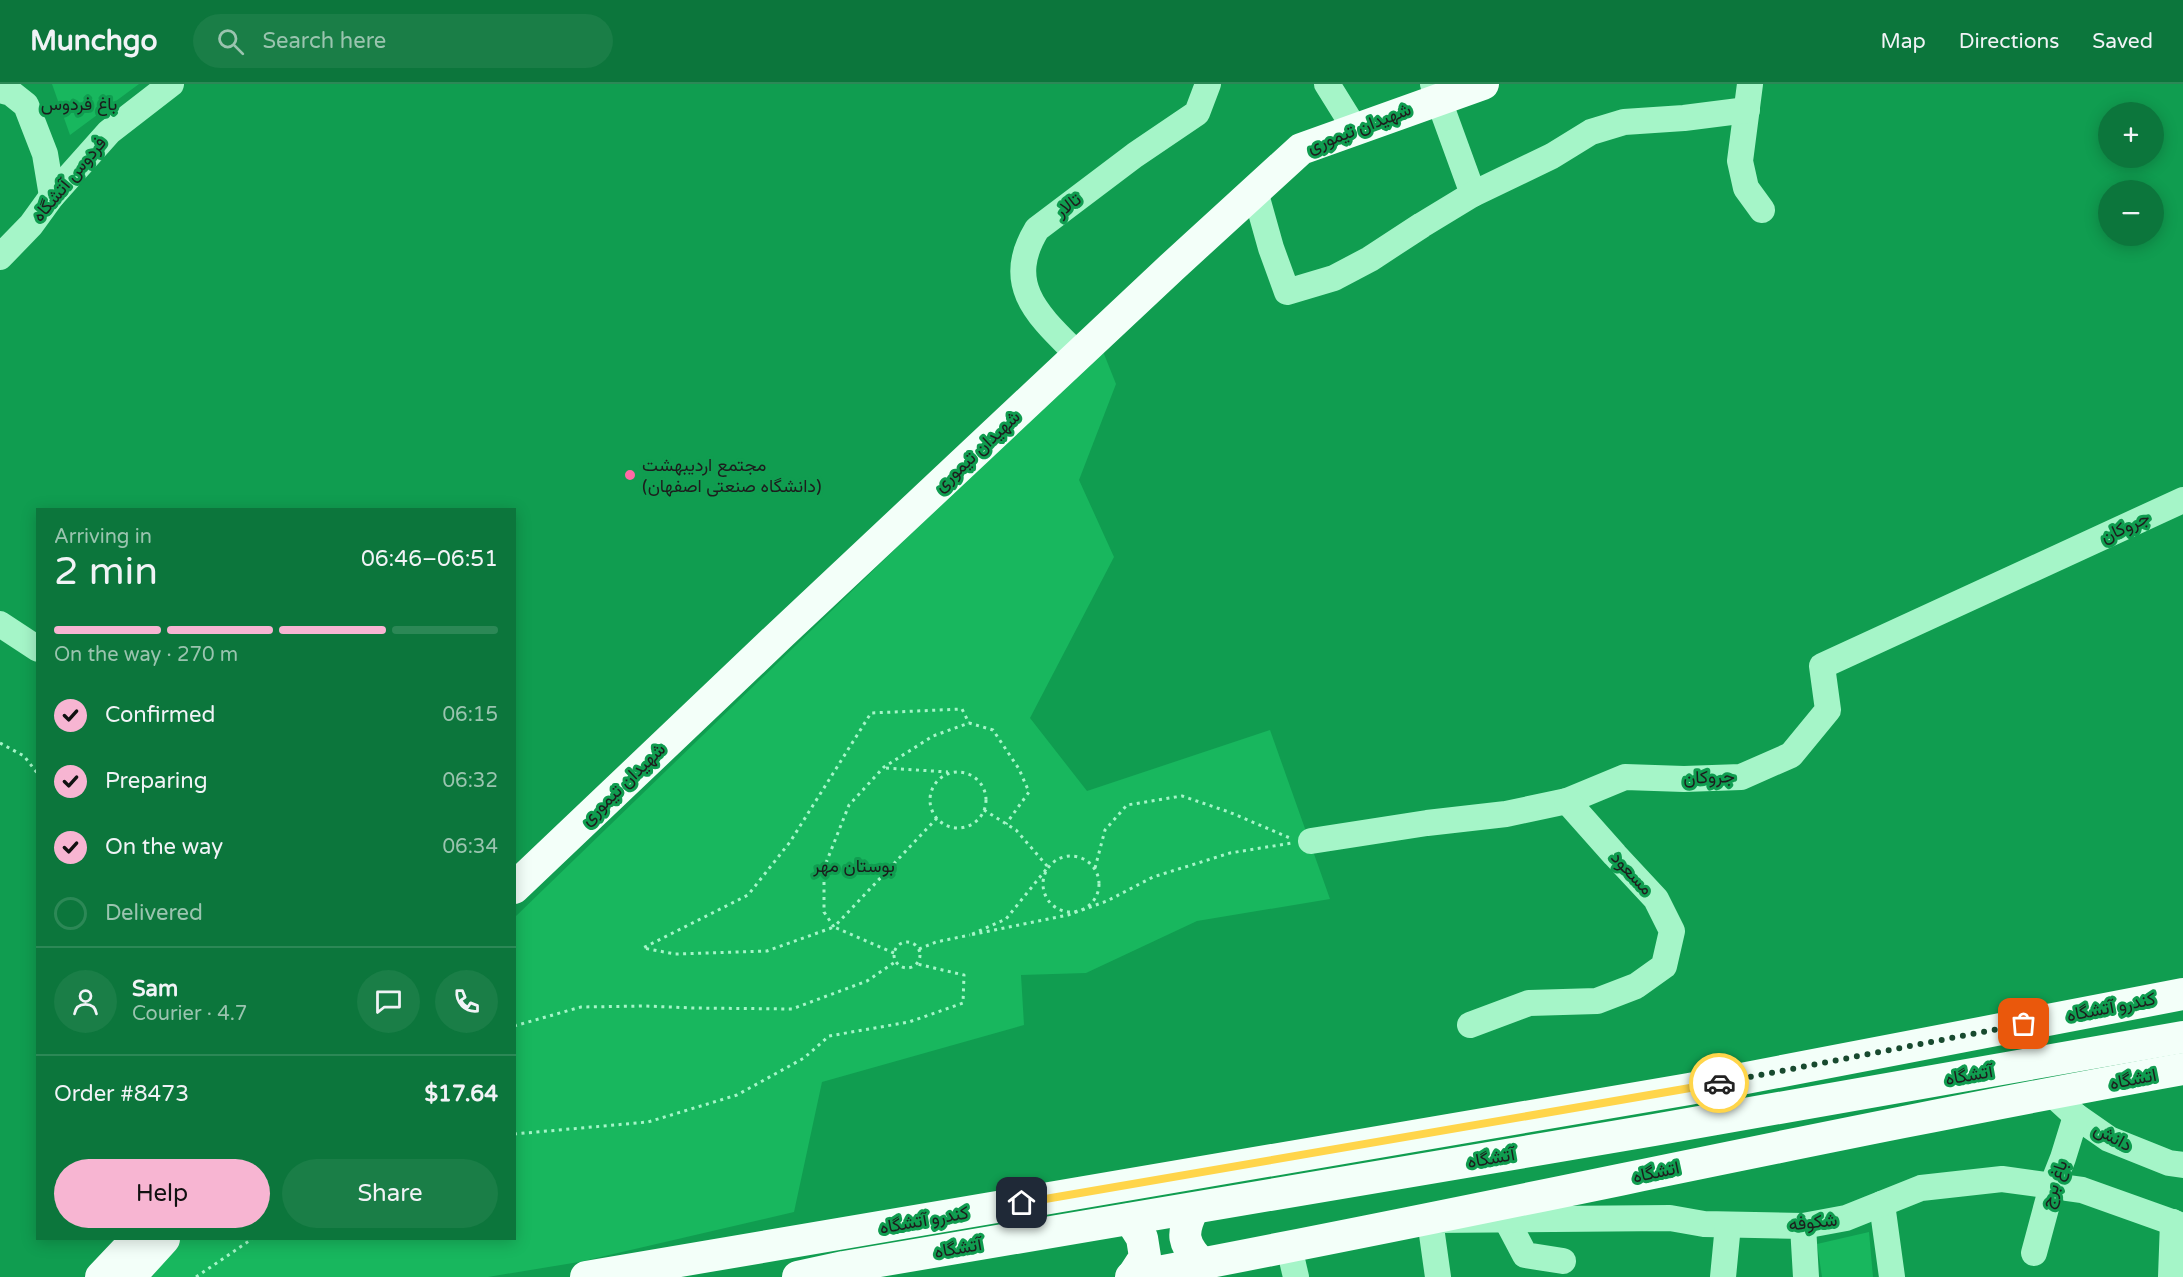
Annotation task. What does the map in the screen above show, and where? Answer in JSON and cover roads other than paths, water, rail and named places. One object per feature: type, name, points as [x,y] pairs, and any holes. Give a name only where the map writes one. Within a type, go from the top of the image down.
[{"type":"main road","name":"شهیدان تیموری","points":[[516,886],[781,634],[1301,149],[1355,129],[1436,91],[1484,84]]},
{"type":"main road","name":"کندرو آتشگاه","points":[[586,1277],[1689,1089],[2183,994]]},
{"type":"main road","points":[[1654,1130],[1713,1100],[1769,1083],[1934,1054],[2002,1028]]},
{"type":"main road","name":"آتشگاه","points":[[798,1277],[844,1267],[1654,1130],[2183,1037]]},
{"type":"main road","name":"اتشگاه","points":[[1131,1277],[1430,1220],[1683,1166],[2183,1070]]},
{"type":"main road","points":[[1193,1209],[1186,1224],[1185,1240],[1191,1253],[1202,1264]]},
{"type":"main road","points":[[1130,1219],[1142,1238],[1144,1257],[1131,1277]]},
{"type":"main road","points":[[836,1235],[939,1251]]},
{"type":"main road","points":[[101,1277],[136,1240]]},
{"type":"main road","points":[[134,1274],[163,1240]]},
{"type":"street","name":"فردوس آتشگاه","points":[[0,257],[31,225],[51,196],[109,132],[171,84]]},
{"type":"street","name":"تالار","points":[[1079,356],[1037,313],[1027,296],[1023,274],[1027,245],[1037,229],[1135,155],[1197,112],[1208,84]]},
{"type":"street","points":[[1327,84],[1355,129]]},
{"type":"street","points":[[1750,84],[1740,161],[1746,188],[1762,210]]},
{"type":"street","points":[[0,90],[11,93],[26,105],[45,154],[51,196]]},
{"type":"street","points":[[1436,91],[1473,194]]},
{"type":"street","points":[[1255,191],[1271,248],[1287,291],[1334,278],[1370,259],[1473,194],[1552,156],[1592,132],[1624,122],[1684,118],[1747,110]]},
{"type":"street","name":"جروکان","points":[[1311,840],[1506,814],[1567,801],[1624,777],[1684,779],[1741,777],[1791,755],[1828,710],[1822,666],[2183,500]]},
{"type":"street","points":[[0,624],[36,648]]},
{"type":"street","name":"مسعود","points":[[1470,1025],[1529,1003],[1597,1001],[1636,986],[1664,966],[1672,931],[1656,899],[1567,801]]},
{"type":"street","name":"دانش","points":[[2052,1094],[2076,1116],[2109,1139],[2169,1163],[2183,1165]]},
{"type":"street","name":"باغ برج","points":[[2034,1253],[2052,1185],[2076,1116]]},
{"type":"street","name":"شکوفه","points":[[1430,1220],[1670,1218],[1704,1224],[1803,1226],[1846,1218],[1921,1188],[2002,1179],[2082,1190],[2178,1224]]},
{"type":"street","points":[[1882,1204],[1892,1277]]},
{"type":"street","points":[[1430,1220],[1438,1277]]},
{"type":"street","points":[[1506,1220],[1526,1256],[1563,1262]]},
{"type":"street","points":[[2171,1277],[2178,1224]]},
{"type":"street","points":[[1723,1277],[1728,1225]]},
{"type":"street","points":[[1803,1226],[1806,1277]]},
{"type":"street","points":[[1289,1247],[1296,1277]]},
{"type":"place","name":"مجتمع اردیبهشت (دانشگاه صنعتی اصفهان)","points":[[630,475]]},
{"type":"park label","name":"باغ فردوس","points":[[79,104]]},
{"type":"park label","name":"بوستان مهر","points":[[854,866]]}]
